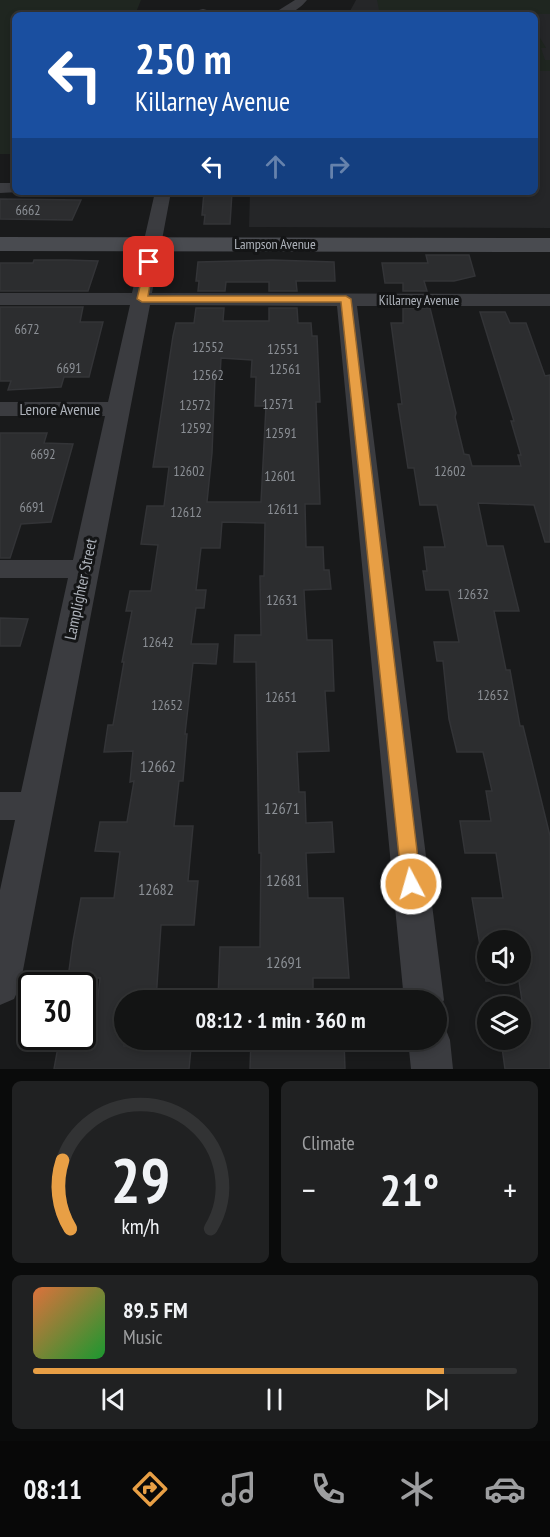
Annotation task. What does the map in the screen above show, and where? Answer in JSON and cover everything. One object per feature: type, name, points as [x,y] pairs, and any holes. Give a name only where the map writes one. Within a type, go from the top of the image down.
[{"type":"main road","name":"Lampson Avenue","points":[[0,234],[154,239],[550,244]]},
{"type":"main road","name":"Lampson Avenue","points":[[0,244],[154,239],[550,235]]},
{"type":"street","points":[[283,12],[294,7],[301,0]]},
{"type":"street","name":"Lamplighter Street","points":[[0,986],[83,569],[120,410],[162,195]]},
{"type":"street","name":"Killarney Avenue","points":[[0,298],[550,300]]},
{"type":"street","points":[[346,299],[423,990]]},
{"type":"street","name":"Lenore Avenue","points":[[0,409],[120,410]]},
{"type":"street","points":[[0,569],[83,569]]},
{"type":"street","points":[[0,806],[35,806]]},
{"type":"street","points":[[430,1050],[432,1069]]},
{"type":"shaded area","points":[[0,0],[141,0],[136,12],[12,12],[12,154],[0,154]]},
{"type":"shaded area","points":[[356,0],[550,0],[550,228],[249,227],[250,195],[538,195],[538,12],[348,12]]},
{"type":"shaded area","points":[[377,0],[550,0],[550,14],[538,14],[538,12],[379,12]]},
{"type":"shaded area","points":[[538,34],[546,48],[541,48],[545,60],[550,60],[550,71],[538,71]]},
{"type":"building","points":[[204,195],[232,195],[230,224],[204,224],[205,215],[202,215]]},
{"type":"building","points":[[0,199],[81,200],[72,220],[0,219]]},
{"type":"building","points":[[426,255],[469,255],[475,276],[454,281],[424,281],[427,291],[403,291],[403,283],[385,283],[382,263],[428,263]]},
{"type":"building","points":[[34,260],[98,261],[88,291],[0,291],[0,263],[33,263]]},
{"type":"building","points":[[272,260],[334,262],[335,281],[296,281],[297,291],[269,291],[269,282],[226,282],[225,291],[198,291],[199,281],[196,281],[198,262]]},
{"type":"building","points":[[0,307],[83,307],[80,322],[103,322],[89,377],[64,377],[61,387],[8,390],[11,381],[0,381]]},
{"type":"building","points":[[196,308],[224,308],[223,321],[269,321],[269,308],[297,308],[298,323],[311,323],[312,336],[317,336],[320,402],[316,402],[320,504],[305,504],[306,547],[323,547],[324,570],[329,570],[331,589],[304,590],[307,640],[332,640],[334,691],[325,691],[329,751],[297,752],[299,792],[305,792],[306,823],[332,822],[334,852],[306,853],[308,898],[343,898],[349,978],[313,978],[313,990],[218,990],[220,947],[260,947],[261,853],[259,853],[256,662],[234,662],[235,635],[261,635],[260,576],[264,576],[265,523],[222,522],[220,548],[201,548],[196,590],[206,590],[204,608],[196,608],[191,644],[218,644],[216,664],[193,663],[185,734],[187,734],[183,781],[179,781],[174,826],[193,826],[188,881],[198,881],[194,925],[161,925],[157,990],[114,990],[114,1050],[191,1050],[189,1069],[54,1069],[57,1050],[96,1050],[96,1015],[100,978],[96,978],[96,972],[69,972],[81,898],[114,898],[120,852],[95,851],[100,822],[127,822],[134,781],[130,782],[133,751],[104,752],[108,725],[113,725],[124,662],[122,662],[132,611],[126,611],[130,591],[151,591],[158,545],[141,544],[147,506],[164,506],[169,467],[153,467],[176,323],[194,323]],"holes":[[[221,358],[252,360],[251,377],[256,377],[255,406],[266,406],[261,502],[207,502],[212,453],[215,377],[220,377]]]},
{"type":"building","points":[[403,308],[430,308],[464,454],[469,455],[472,466],[521,466],[518,455],[521,455],[511,421],[514,421],[480,312],[505,312],[510,323],[526,323],[545,376],[550,375],[550,542],[545,542],[534,505],[478,503],[487,546],[503,546],[519,611],[494,611],[506,670],[510,670],[520,726],[523,726],[550,836],[550,1069],[505,1069],[502,1050],[531,1050],[531,996],[521,996],[519,984],[531,984],[531,930],[477,930],[472,898],[503,898],[496,853],[465,853],[460,821],[491,821],[486,791],[492,791],[483,752],[457,752],[449,719],[443,661],[437,661],[434,642],[459,642],[449,590],[426,590],[423,571],[427,571],[424,547],[445,547],[437,505],[420,505],[414,468],[408,468],[398,404],[402,404],[391,323],[403,323]]},
{"type":"building","points":[[0,433],[47,433],[44,443],[73,444],[51,522],[21,524],[10,558],[0,558]]},
{"type":"building","points":[[0,618],[28,619],[20,646],[0,646]]},
{"type":"building","points":[[251,1050],[344,1050],[345,1069],[250,1069]]},
{"type":"route","points":[[149,262],[142,299],[346,299],[411,884]]}]
